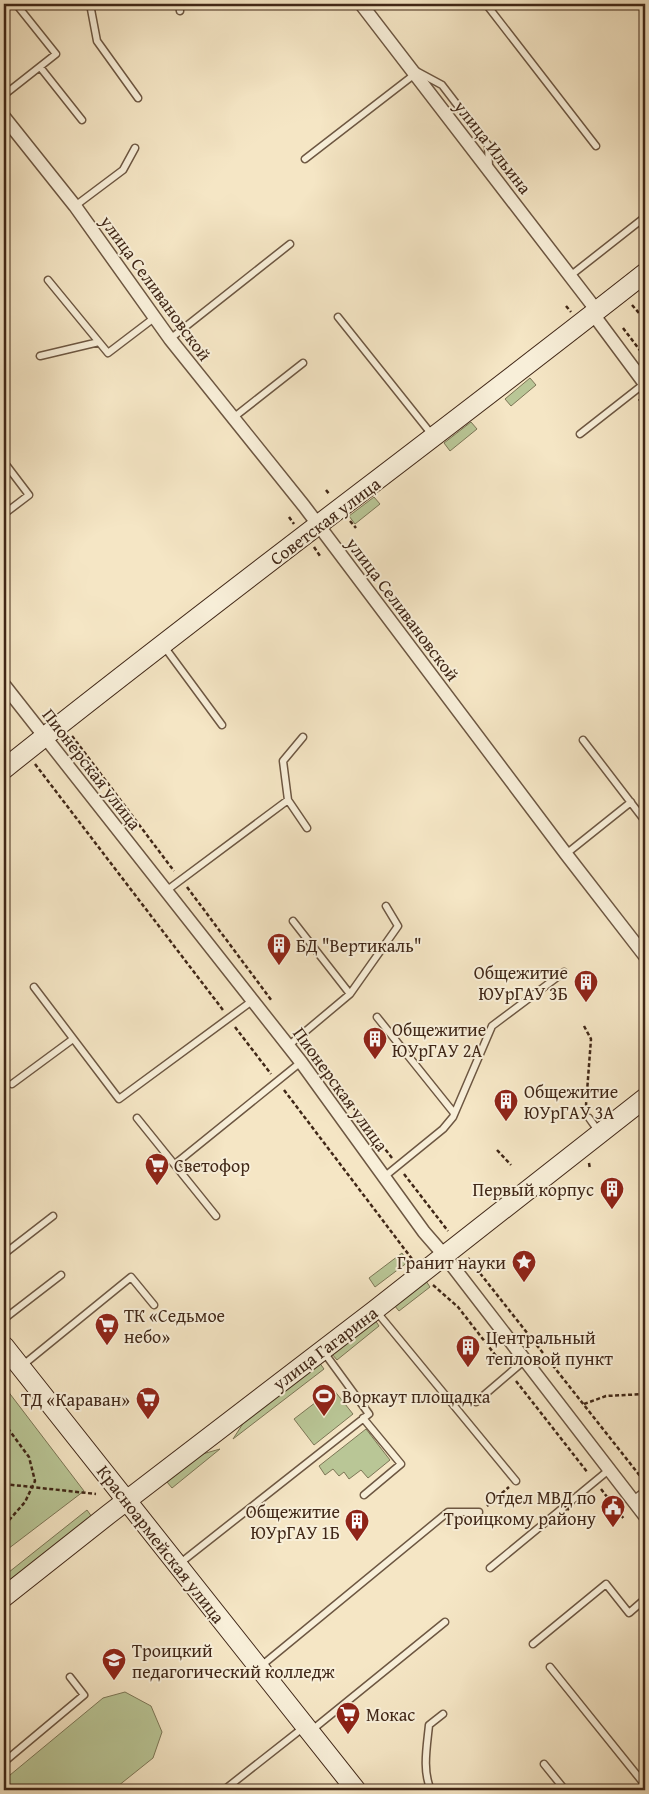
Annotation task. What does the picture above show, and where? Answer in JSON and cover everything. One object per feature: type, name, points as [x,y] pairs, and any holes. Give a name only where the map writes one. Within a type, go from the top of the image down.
[{"type":"street","name":"улица Ильина","points":[[361,4],[570,276],[645,384]]},
{"type":"street","name":"улица Селивановской","points":[[4,117],[75,206],[170,339],[319,525],[645,956]]},
{"type":"street","name":"Советская улица","points":[[4,769],[162,644],[595,313],[645,272]]},
{"type":"street","name":"Пионерская улица","points":[[4,685],[288,1046],[424,1232],[451,1250],[525,1360],[645,1516]]},
{"type":"street","name":"улица Гагарина","points":[[4,1597],[451,1250],[595,1126],[644,1100]]},
{"type":"street","name":"Красноармейская улица","points":[[4,1346],[355,1790]]},
{"type":"lane","points":[[4,95],[56,54],[16,4]]},
{"type":"lane","points":[[90,4],[97,41],[138,98]]},
{"type":"lane","points":[[486,4],[596,146]]},
{"type":"lane","points":[[40,67],[82,120]]},
{"type":"lane","points":[[305,159],[412,71]]},
{"type":"lane","points":[[75,206],[123,170],[135,148]]},
{"type":"lane","points":[[570,276],[645,218]]},
{"type":"lane","points":[[170,339],[290,244]]},
{"type":"lane","points":[[48,280],[108,353],[154,318]]},
{"type":"lane","points":[[338,317],[434,437]]},
{"type":"lane","points":[[40,356],[99,342]]},
{"type":"lane","points":[[232,418],[303,363]]},
{"type":"lane","points":[[580,434],[645,384]]},
{"type":"lane","points":[[4,514],[29,495],[7,466]]},
{"type":"lane","points":[[162,644],[222,725]]},
{"type":"lane","points":[[302,737],[283,760],[288,800],[307,828]]},
{"type":"lane","points":[[583,740],[645,821]]},
{"type":"lane","points":[[166,892],[288,800]]},
{"type":"lane","points":[[566,854],[631,802]]},
{"type":"lane","points":[[288,1046],[350,994],[398,926],[386,906]]},
{"type":"lane","points":[[293,921],[350,994]]},
{"type":"lane","points":[[384,1177],[442,1129],[454,1113],[492,1026],[564,972]]},
{"type":"lane","points":[[34,987],[120,1099],[252,1001]]},
{"type":"lane","points":[[377,1017],[454,1113]]},
{"type":"lane","points":[[12,1084],[74,1038]]},
{"type":"lane","points":[[175,1164],[300,1062]]},
{"type":"lane","points":[[137,1118],[216,1216]]},
{"type":"lane","points":[[4,1254],[53,1216]]},
{"type":"lane","points":[[4,1319],[61,1275]]},
{"type":"lane","points":[[20,1367],[131,1277],[154,1305]]},
{"type":"lane","points":[[375,1310],[516,1481]]},
{"type":"lane","points":[[178,1566],[369,1414],[322,1350]]},
{"type":"lane","points":[[476,1402],[525,1360]]},
{"type":"lane","points":[[363,1418],[401,1464],[364,1495]]},
{"type":"lane","points":[[490,1568],[610,1469]]},
{"type":"lane","points":[[633,1500],[645,1491]]},
{"type":"lane","points":[[259,1668],[448,1512],[479,1512]]},
{"type":"lane","points":[[533,1644],[606,1584],[629,1613],[645,1599]]},
{"type":"lane","points":[[224,1790],[307,1729],[445,1622]]},
{"type":"lane","points":[[550,1667],[645,1785]]},
{"type":"lane","points":[[4,1762],[84,1695],[70,1677]]},
{"type":"lane","points":[[431,1790],[428,1784],[426,1756],[428,1725],[443,1714]]},
{"type":"lane","points":[[544,1764],[565,1790]]},
{"type":"path","points":[[622,327],[645,357]]},
{"type":"path","points":[[62,723],[276,1005]]},
{"type":"path","points":[[26,752],[437,1290],[458,1308],[624,1519]]},
{"type":"path","points":[[584,1026],[591,1039],[586,1105],[595,1126]]},
{"type":"path","points":[[340,1090],[398,1166],[451,1250],[584,1404],[645,1482]]},
{"type":"path","points":[[498,1150],[510,1164]]},
{"type":"path","points":[[584,1404],[606,1396],[645,1394]]},
{"type":"path","points":[[4,1423],[29,1457],[35,1481],[25,1502],[4,1526]]},
{"type":"path","points":[[479,1512],[516,1481]]},
{"type":"path","points":[[4,1484],[96,1494]]},
{"type":"path","points":[[554,1495],[569,1510]]},
{"type":"green space","points":[[530,378],[536,385],[511,406],[505,399]]},
{"type":"green space","points":[[471,422],[477,429],[450,451],[444,443]]},
{"type":"green space","points":[[374,497],[380,504],[355,524],[349,516]]},
{"type":"green space","points":[[402,1253],[408,1262],[375,1287],[369,1278]]},
{"type":"green space","points":[[426,1281],[430,1287],[399,1311],[394,1305]]},
{"type":"green space","points":[[375,1320],[379,1326],[337,1360],[332,1354]]},
{"type":"green space","points":[[319,1362],[324,1369],[233,1439],[244,1422]]},
{"type":"green space","points":[[4,1386],[84,1491],[4,1552]]},
{"type":"green space","name":"Воркаут площадка","points":[[333,1389],[353,1414],[314,1445],[294,1419]]},
{"type":"green space","points":[[366,1429],[390,1460],[368,1478],[361,1470],[349,1479],[344,1472],[339,1476],[333,1469],[325,1475],[319,1466]]},
{"type":"green space","points":[[220,1449],[172,1488],[167,1482],[199,1455]]},
{"type":"green space","points":[[87,1510],[92,1517],[4,1588],[4,1576]]},
{"type":"green space","points":[[125,1692],[151,1706],[162,1732],[153,1758],[113,1790],[4,1790],[4,1780],[103,1698]]},
{"type":"place","name":"БД \"Вертикаль\"","points":[[279,966]]},
{"type":"place","name":"Общежитие ЮУрГАУ 3Б","points":[[586,1003]]},
{"type":"place","name":"Общежитие ЮУрГАУ 2А","points":[[375,1060]]},
{"type":"place","name":"Общежитие ЮУрГАУ 3А","points":[[506,1122]]},
{"type":"place","name":"Светофор","points":[[157,1186]]},
{"type":"place","name":"Первый корпус","points":[[612,1210]]},
{"type":"place","name":"Гранит науки","points":[[524,1283]]},
{"type":"place","name":"ТК «Седьмое небо»","points":[[107,1346]]},
{"type":"place","name":"Центральный тепловой пункт","points":[[468,1368]]},
{"type":"place","name":"Воркаут площадка","points":[[324,1417]]},
{"type":"place","name":"ТД «Караван»","points":[[148,1420]]},
{"type":"place","name":"Отдел МВД по Троицкому району","points":[[613,1528]]},
{"type":"place","name":"Общежитие ЮУрГАУ 1Б","points":[[357,1542]]},
{"type":"place","name":"Троицкий педагогический колледж","points":[[114,1681]]},
{"type":"place","name":"Мокас","points":[[348,1735]]}]
